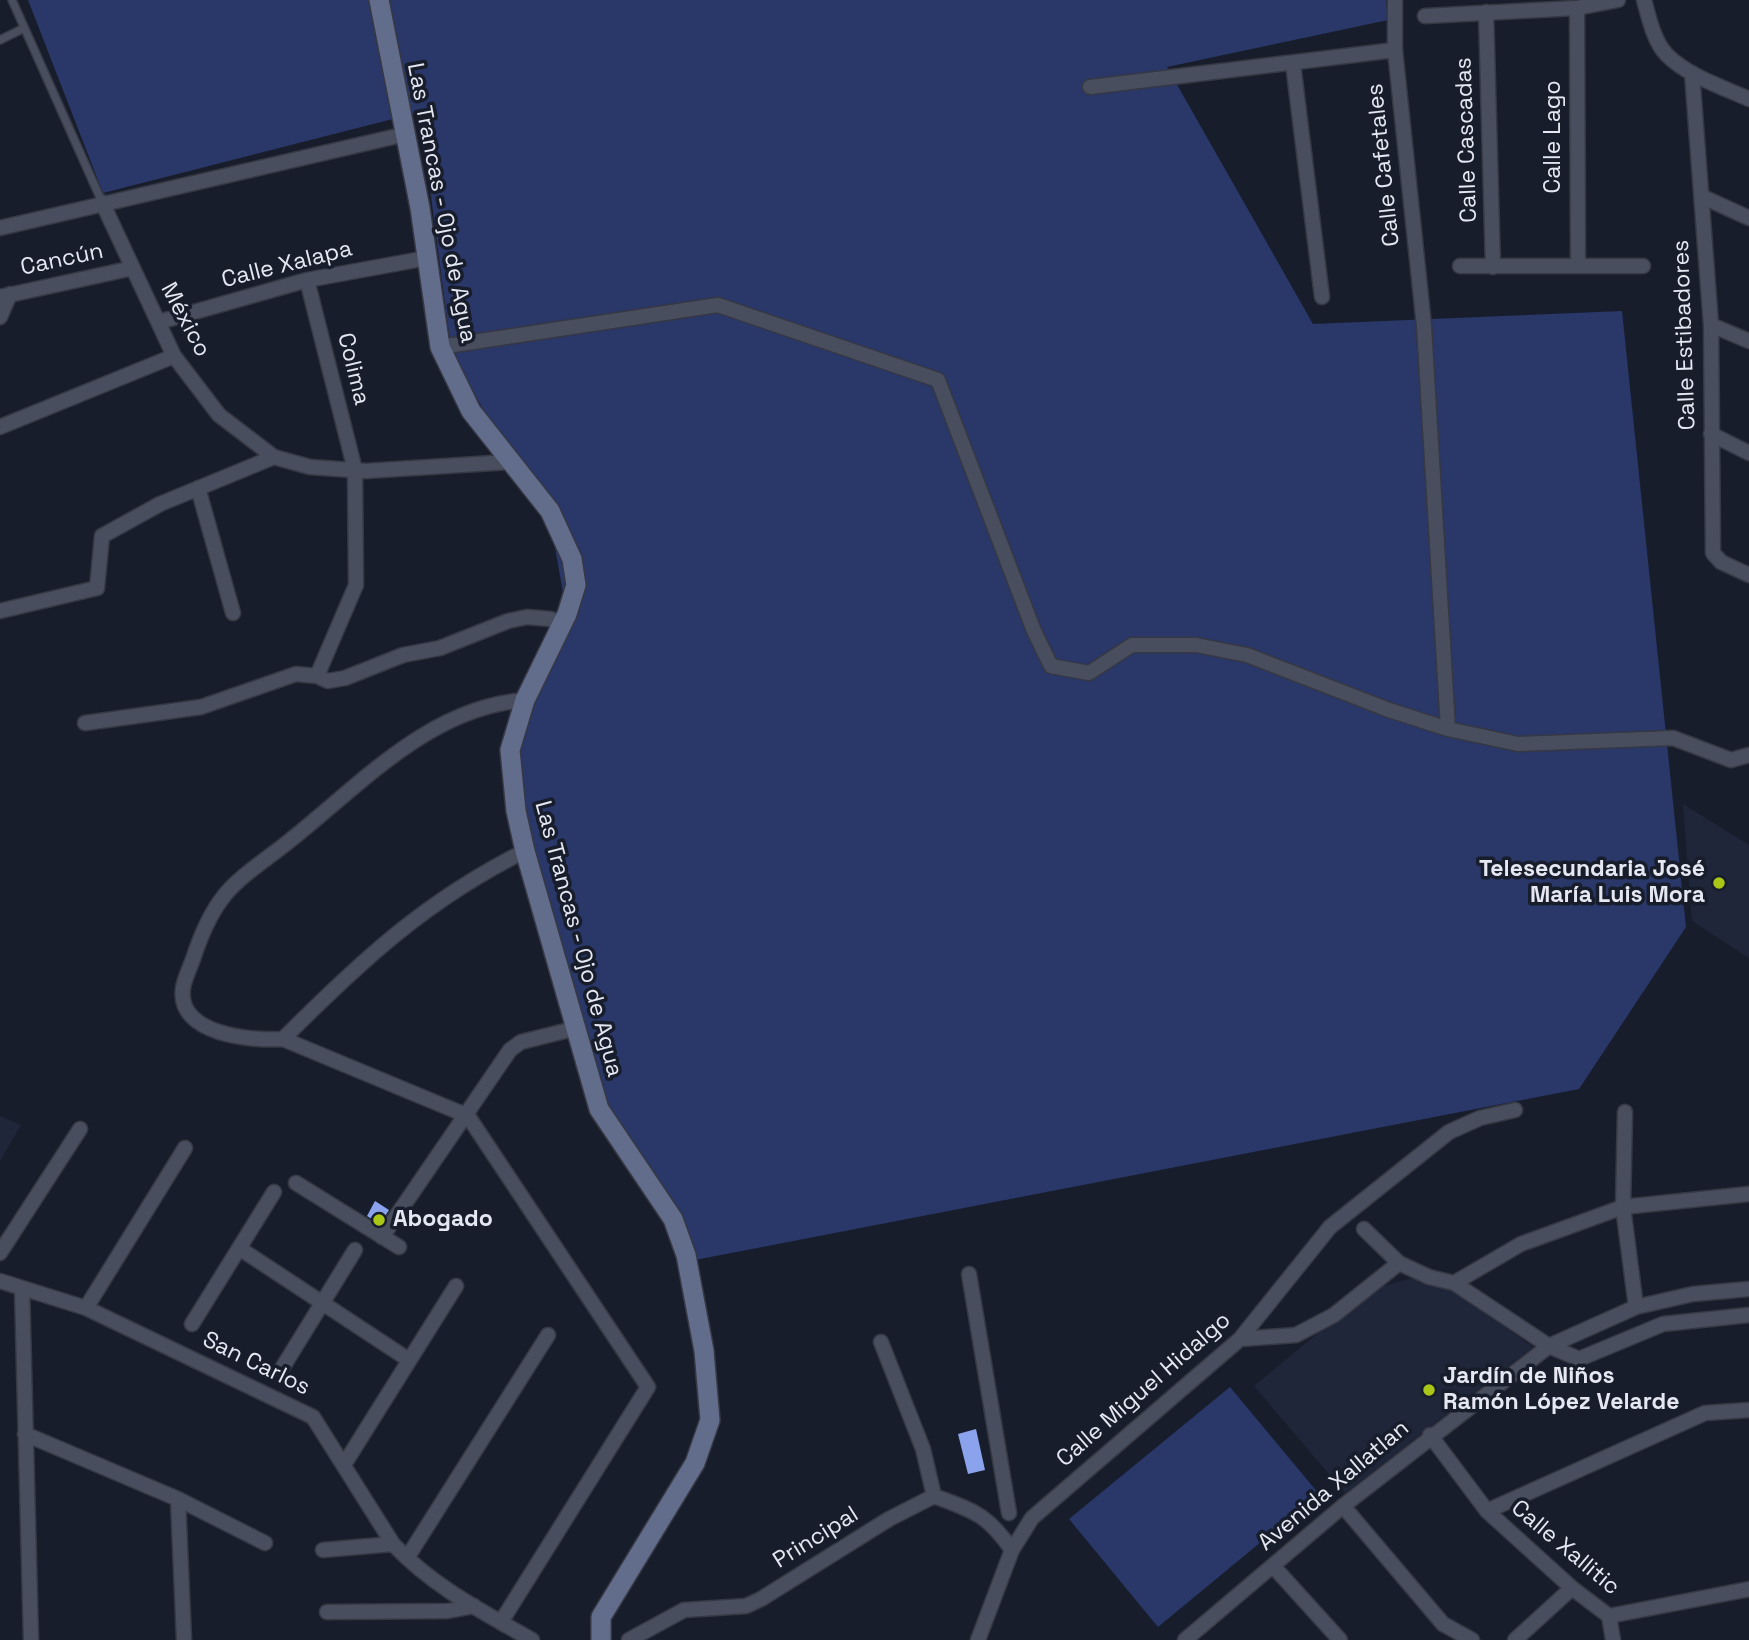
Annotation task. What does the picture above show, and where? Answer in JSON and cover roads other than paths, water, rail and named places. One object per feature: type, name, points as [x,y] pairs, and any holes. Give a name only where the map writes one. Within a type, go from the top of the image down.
[{"type":"street","name":"Las Trancas - Ojo de Agua","points":[[379,0],[406,134],[440,347],[471,411],[550,511],[572,559],[576,585],[526,700],[510,750],[516,811],[525,851],[577,1028],[585,1068],[599,1109],[673,1219],[686,1255],[704,1351],[710,1419],[695,1463],[601,1617],[601,1640]]},
{"type":"street","name":"Calle Cafetales","points":[[1395,0],[1395,50],[1424,326],[1448,729]]},
{"type":"street","points":[[1426,16],[1577,8],[1618,0]]},
{"type":"street","points":[[1644,0],[1653,31],[1666,55],[1692,73],[1749,99]]},
{"type":"street","name":"Calle Lago","points":[[1577,8],[1578,266]]},
{"type":"street","name":"Calle Cascadas","points":[[1486,12],[1493,267]]},
{"type":"street","points":[[1090,87],[1395,50]]},
{"type":"street","points":[[1293,64],[1322,297]]},
{"type":"street","name":"Calle Estibadores","points":[[1692,73],[1711,325],[1713,553],[1721,562],[1749,575]]},
{"type":"street","points":[[0,228],[102,202],[406,134]]},
{"type":"street","points":[[1703,197],[1749,218]]},
{"type":"street","name":"México","points":[[102,202],[174,356],[219,415],[274,457],[310,467],[355,470],[509,461]]},
{"type":"street","name":"Calle Xalapa","points":[[159,322],[307,280],[427,258]]},
{"type":"street","points":[[1460,266],[1643,266]]},
{"type":"street","name":"Cancún","points":[[5,295],[133,268]]},
{"type":"street","name":"Colima","points":[[307,280],[355,470],[356,585],[317,676]]},
{"type":"street","points":[[0,317],[5,295]]},
{"type":"street","points":[[440,347],[718,305],[939,380],[1034,631],[1051,666],[1089,673],[1132,645],[1196,645],[1248,655],[1389,710],[1448,729],[1518,744],[1673,738],[1731,761],[1749,755]]},
{"type":"street","points":[[1711,325],[1749,341]]},
{"type":"street","points":[[0,427],[174,356]]},
{"type":"street","points":[[1711,434],[1749,453]]},
{"type":"street","points":[[0,611],[97,588],[102,536],[160,504],[274,457]]},
{"type":"street","points":[[198,488],[233,613]]},
{"type":"street","points":[[85,723],[201,707],[242,695],[277,679],[296,674],[317,676],[328,681],[345,678],[403,655],[440,648],[508,621],[527,617],[551,620],[560,627]]},
{"type":"street","points":[[501,1622],[648,1387],[468,1116],[283,1039],[256,1041],[211,1030],[196,1020],[186,1005],[183,989],[203,931],[224,895],[388,759],[444,723],[480,706],[526,700]]},
{"type":"street","points":[[283,1039],[352,970],[404,926],[448,893],[525,851]]},
{"type":"street","points":[[382,1237],[468,1116],[510,1050],[521,1042],[577,1028]]},
{"type":"street","name":"Calle Miguel Hidalgo","points":[[978,1640],[1012,1550],[1032,1518],[1240,1339],[1330,1227],[1400,1168],[1449,1132],[1479,1118],[1515,1110]]},
{"type":"street","points":[[1625,1112],[1623,1207],[1636,1307]]},
{"type":"street","points":[[0,1253],[80,1129]]},
{"type":"street","points":[[86,1308],[185,1148]]},
{"type":"street","points":[[296,1183],[399,1247]]},
{"type":"street","points":[[192,1324],[274,1192]]},
{"type":"street","points":[[1454,1283],[1521,1244],[1623,1207],[1749,1194]]},
{"type":"street","points":[[1364,1229],[1399,1263],[1429,1277],[1454,1283],[1549,1346],[1579,1359],[1662,1324],[1749,1315]]},
{"type":"street","points":[[239,1248],[410,1360]]},
{"type":"street","points":[[281,1370],[355,1250]]},
{"type":"street","points":[[1240,1339],[1296,1335],[1334,1315],[1399,1263]]},
{"type":"street","points":[[969,1274],[1009,1513]]},
{"type":"street","name":"San Carlos","points":[[0,1281],[86,1308],[313,1417],[345,1463],[393,1544],[431,1580],[532,1640]]},
{"type":"street","points":[[345,1463],[456,1286]]},
{"type":"street","points":[[22,1288],[31,1640]]},
{"type":"street","name":"Avenida Xallatlan","points":[[1185,1640],[1430,1435],[1549,1346],[1636,1307],[1693,1294],[1749,1289]]},
{"type":"street","points":[[1662,1324],[1664,1300]]},
{"type":"street","points":[[407,1558],[548,1335]]},
{"type":"street","points":[[881,1342],[923,1448],[934,1496],[979,1512],[1009,1513],[1032,1518]]},
{"type":"street","points":[[1487,1511],[1705,1413],[1749,1410]]},
{"type":"street","points":[[25,1434],[178,1499],[265,1543]]},
{"type":"street","name":"Calle Xallitic","points":[[1430,1435],[1487,1511],[1572,1588],[1609,1616],[1749,1589]]},
{"type":"street","name":"Principal","points":[[629,1640],[684,1610],[746,1606],[761,1599],[889,1519],[934,1496]]},
{"type":"street","points":[[178,1499],[184,1640]]},
{"type":"street","points":[[1343,1506],[1443,1625],[1472,1640]]},
{"type":"street","points":[[979,1512],[1012,1550]]},
{"type":"street","points":[[323,1550],[393,1544]]},
{"type":"street","points":[[1273,1566],[1340,1640]]},
{"type":"street","points":[[1515,1640],[1572,1588]]},
{"type":"street","points":[[327,1612],[449,1611],[474,1606]]},
{"type":"street","points":[[1609,1616],[1613,1640]]},
{"type":"lane","name":"México","points":[[12,0],[102,202]]},
{"type":"lane","points":[[0,40],[24,28]]},
{"type":"place","name":"Telesecundaria José María Luis Mora","points":[[1719,883]]},
{"type":"place","name":"Abogado","points":[[379,1220]]},
{"type":"place","name":"Jardín de Niños Ramón López Velarde","points":[[1429,1390]]}]
